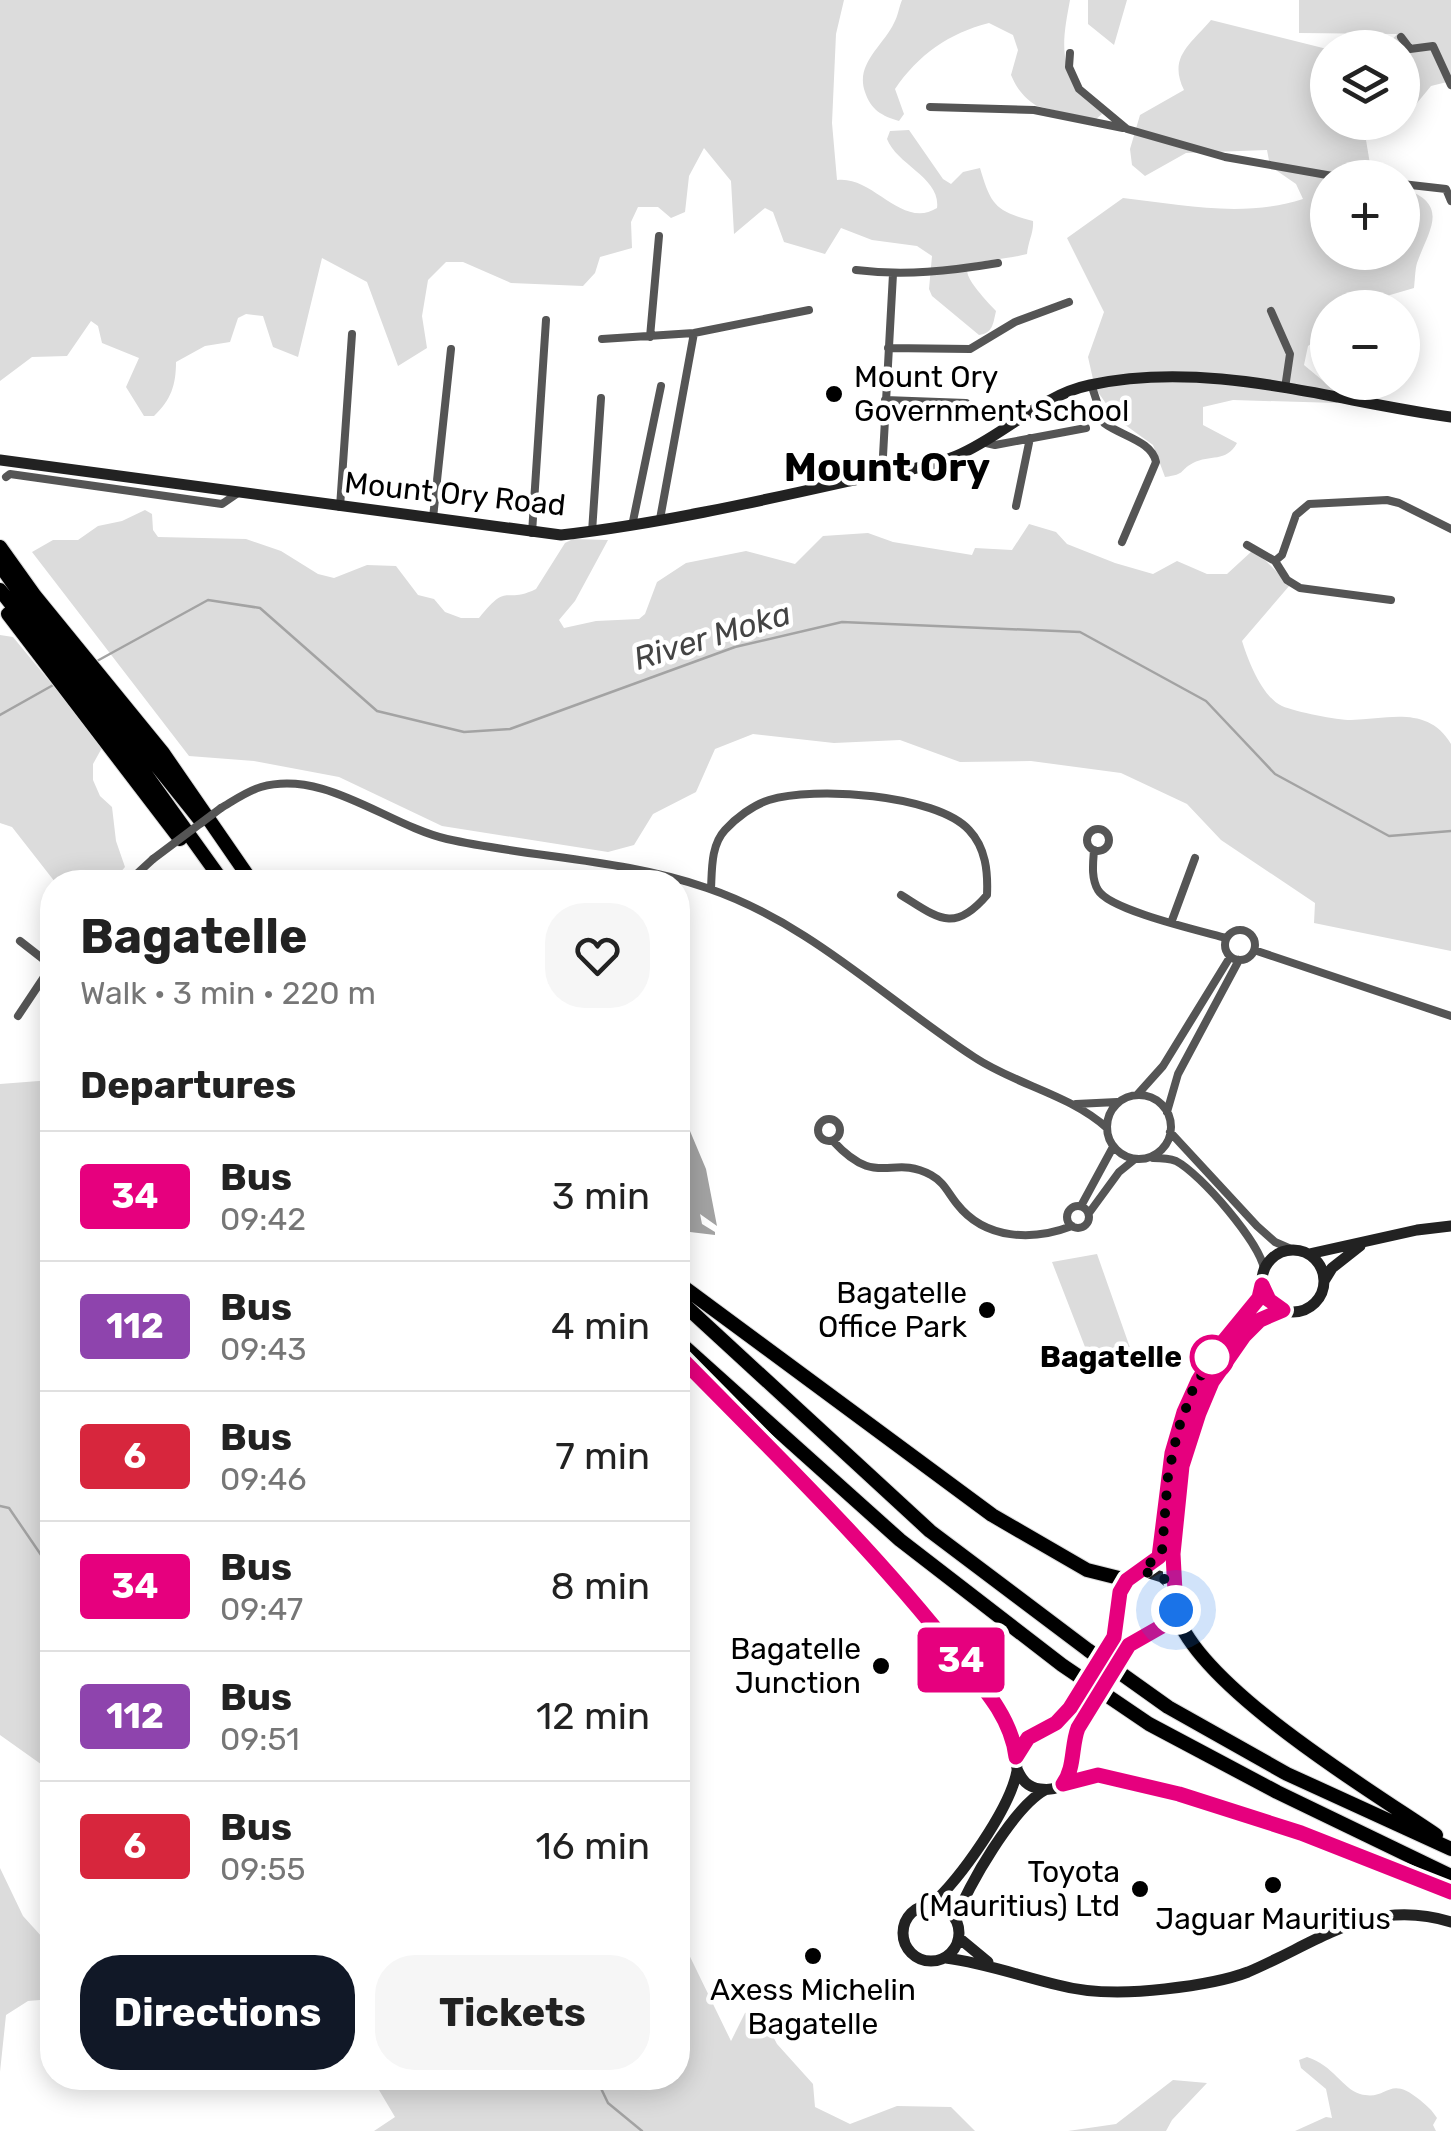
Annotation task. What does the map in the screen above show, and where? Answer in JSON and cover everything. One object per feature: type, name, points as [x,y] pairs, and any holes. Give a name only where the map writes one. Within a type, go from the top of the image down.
[{"type":"highway","points":[[0,547],[17,605]]},
{"type":"highway","points":[[0,565],[17,605],[146,762],[215,870]]},
{"type":"highway","points":[[0,590],[17,605],[240,870]]},
{"type":"highway","points":[[146,762],[208,870]]},
{"type":"highway","points":[[690,1292],[992,1515],[1088,1570],[1127,1580]]},
{"type":"highway","points":[[690,1310],[930,1531],[1168,1707],[1287,1774],[1451,1847]]},
{"type":"highway","points":[[690,1352],[900,1540],[1062,1665],[1148,1724],[1451,1876]]},
{"type":"highway","points":[[690,1367],[888,1572],[987,1693],[1012,1734],[1017,1763]]},
{"type":"highway","points":[[1176,1610],[1179,1625],[1201,1656],[1234,1688],[1314,1753],[1451,1847]]},
{"type":"highway","points":[[1063,1784],[1098,1775],[1179,1794],[1301,1833],[1451,1892]]},
{"type":"main road","name":"Mount Ory Road","points":[[0,458],[561,535],[632,526],[954,456],[1069,391],[1091,384],[1190,375],[1310,393]]},
{"type":"main road","name":"Mount Ory Road","points":[[1348,400],[1451,417]]},
{"type":"main road","points":[[932,1905],[950,1888],[1009,1798],[1028,1738],[1056,1723],[1070,1708],[1114,1637],[1120,1592],[1127,1580],[1162,1551],[1172,1453],[1193,1389],[1218,1348],[1259,1298],[1264,1270],[1275,1256],[1291,1250],[1308,1254],[1451,1226]]},
{"type":"main road","points":[[992,1965],[959,1938],[956,1920],[966,1893],[1020,1811],[1033,1797],[1063,1784],[1070,1771],[1073,1742],[1129,1645],[1164,1625],[1176,1610],[1173,1554],[1182,1466],[1212,1382],[1260,1320],[1283,1310],[1308,1308],[1320,1297],[1332,1268],[1367,1240]]},
{"type":"main road","points":[[1308,1254],[1320,1266],[1324,1281]]},
{"type":"main road","points":[[1262,1285],[1269,1300],[1283,1310]]},
{"type":"main road","points":[[1142,1571],[1162,1577],[1175,1588]]},
{"type":"main road","points":[[1017,1763],[1025,1783],[1045,1790]]},
{"type":"main road","points":[[956,1920],[946,1910],[932,1905],[920,1907],[907,1918],[902,1934],[904,1945],[923,1960],[946,1958],[992,1965],[1060,1986],[1136,1992],[1244,1973],[1360,1919],[1410,1915],[1451,1922]]},
{"type":"main road","points":[[946,1958],[959,1938]]},
{"type":"street","points":[[1420,47],[1432,46],[1451,85]]},
{"type":"street","points":[[1070,53],[1069,67],[1079,89],[1127,128]]},
{"type":"street","points":[[930,107],[1034,110],[1127,128],[1225,157],[1310,172]]},
{"type":"street","points":[[1420,186],[1446,189],[1451,201]]},
{"type":"street","points":[[650,336],[659,236]]},
{"type":"street","points":[[856,270],[893,274],[998,263]]},
{"type":"street","points":[[882,474],[893,274]]},
{"type":"street","points":[[888,348],[970,349],[1015,322],[1069,302]]},
{"type":"street","points":[[602,340],[694,332],[809,310]]},
{"type":"street","points":[[1271,311],[1290,354],[1285,388]]},
{"type":"street","points":[[532,533],[546,320]]},
{"type":"street","points":[[660,519],[694,332]]},
{"type":"street","points":[[340,507],[352,334]]},
{"type":"street","points":[[434,518],[451,350]]},
{"type":"street","points":[[1091,384],[1104,423],[1155,455],[1156,462],[1122,542]]},
{"type":"street","points":[[632,526],[660,386]]},
{"type":"street","points":[[592,532],[601,398]]},
{"type":"street","points":[[885,400],[966,403]]},
{"type":"street","points":[[982,442],[995,445],[1086,428]]},
{"type":"street","points":[[1016,506],[1030,438]]},
{"type":"street","points":[[6,477],[10,474],[222,504],[238,493]]},
{"type":"street","points":[[1275,561],[1282,555],[1296,514],[1310,504],[1399,502],[1451,529]]},
{"type":"street","points":[[1248,546],[1275,561],[1288,580],[1300,588],[1390,600]]},
{"type":"street","points":[[141,870],[221,808],[259,787],[286,783],[310,786],[445,838],[638,870]]},
{"type":"street","points":[[711,889],[714,854],[722,833],[742,814],[770,800],[814,795],[880,796],[915,802],[966,826],[985,858],[987,894],[972,912],[959,919],[939,918],[900,895]]},
{"type":"street","points":[[1094,850],[1094,880],[1105,899],[1171,924],[1226,938]]},
{"type":"street","points":[[1171,924],[1195,858]]},
{"type":"street","points":[[690,883],[711,889],[794,928],[990,1068],[1091,1114],[1106,1128],[1113,1146],[1140,1158],[1164,1158],[1186,1168],[1258,1251],[1264,1270]]},
{"type":"street","points":[[1233,931],[1248,932],[1254,940],[1254,950],[1248,958],[1234,959],[1224,948],[1226,938],[1233,931]]},
{"type":"street","points":[[20,942],[40,957]]},
{"type":"street","points":[[1254,950],[1451,1016]]},
{"type":"street","points":[[1072,1104],[1118,1102],[1137,1095],[1164,1066],[1234,959]]},
{"type":"street","points":[[1234,959],[1178,1074],[1167,1112],[1170,1132],[1257,1226],[1291,1250]]},
{"type":"street","points":[[18,1016],[40,984]]},
{"type":"street","points":[[1137,1095],[1154,1099],[1167,1112]]},
{"type":"street","points":[[1106,1128],[1118,1102]]},
{"type":"street","points":[[833,1140],[848,1158],[866,1168],[902,1168],[930,1174],[944,1185],[958,1207],[1002,1233],[1046,1236],[1072,1226],[1086,1226],[1089,1213],[1119,1172],[1162,1148],[1170,1132]]},
{"type":"street","points":[[1081,1206],[1113,1146]]},
{"type":"street","points":[[1072,1226],[1067,1220],[1073,1207],[1081,1206],[1089,1213]]},
{"type":"shaded area","points":[[0,0],[844,0],[836,34],[832,123],[837,180],[863,185],[912,212],[937,208],[932,188],[887,139],[890,131],[909,130],[943,179],[951,184],[963,172],[980,168],[996,205],[1033,221],[1033,229],[1027,254],[980,262],[967,270],[996,311],[990,330],[979,335],[932,296],[932,256],[917,246],[872,240],[841,228],[825,254],[784,242],[773,212],[765,208],[734,234],[731,181],[704,148],[689,176],[685,212],[671,218],[658,207],[638,207],[631,222],[632,248],[600,257],[595,273],[583,286],[511,283],[463,262],[446,262],[428,280],[422,316],[427,348],[398,366],[367,282],[322,258],[298,357],[273,347],[263,316],[246,314],[238,318],[230,342],[205,346],[176,362],[175,378],[165,404],[154,416],[144,416],[126,387],[139,358],[102,343],[98,326],[91,321],[67,356],[32,357],[0,381]]},
{"type":"shaded area","points":[[902,0],[1070,0],[1065,36],[1068,70],[1102,114],[1095,120],[1037,106],[1028,100],[1011,75],[1018,50],[1013,35],[989,23],[948,39],[924,56],[895,89],[904,114],[899,121],[882,114],[867,98],[864,73],[894,23]]},
{"type":"shaded area","points":[[1088,0],[1127,0],[1114,45],[1088,24]]},
{"type":"shaded area","points":[[1299,0],[1451,0],[1451,81],[1431,86],[1420,99],[1420,30],[1299,33]]},
{"type":"shaded area","points":[[1211,20],[1310,45],[1310,140],[1366,140],[1369,160],[1310,160],[1310,270],[1416,270],[1414,288],[1407,290],[1310,290],[1310,345],[1304,365],[1310,370],[1310,400],[1338,400],[1337,403],[1233,400],[1203,407],[1203,425],[1237,443],[1223,456],[1199,460],[1180,473],[1165,477],[1153,445],[1117,419],[1095,388],[1088,357],[1104,312],[1067,238],[1123,198],[1236,209],[1303,199],[1296,184],[1270,166],[1267,150],[1186,153],[1145,176],[1132,165],[1130,149],[1140,115],[1184,90],[1179,69],[1189,44]]},
{"type":"shaded area","points":[[1420,197],[1432,210],[1420,255]]},
{"type":"shaded area","points":[[145,510],[152,514],[153,530],[158,537],[246,539],[281,551],[318,574],[334,578],[367,565],[396,566],[418,595],[434,599],[445,612],[461,618],[479,618],[502,596],[536,589],[565,543],[573,539],[608,540],[575,601],[559,620],[564,628],[596,621],[639,619],[645,614],[657,582],[686,563],[746,551],[795,564],[823,536],[868,533],[893,542],[972,555],[975,548],[1012,550],[1029,524],[1056,532],[1067,544],[1153,574],[1177,561],[1207,574],[1227,574],[1252,551],[1290,585],[1242,641],[1268,695],[1282,706],[1336,719],[1419,719],[1442,732],[1451,744],[1451,951],[1314,923],[1315,903],[1221,840],[1187,804],[1121,773],[1031,761],[960,762],[900,740],[834,743],[753,734],[715,749],[696,792],[653,814],[634,845],[608,852],[442,826],[339,777],[254,761],[189,756],[32,552],[53,540],[78,540],[98,526],[122,521]]},
{"type":"shaded area","points":[[0,635],[13,637],[103,746],[93,764],[93,780],[100,796],[112,807],[116,841],[125,867],[46,870],[12,827],[0,823]]},
{"type":"shaded area","points":[[40,1081],[40,1763],[0,1735],[0,1084]]},
{"type":"shaded area","points":[[690,1131],[706,1169],[717,1226],[700,1214],[702,1224],[715,1235],[690,1232]]},
{"type":"shaded area","points":[[1097,1254],[1134,1359],[1092,1365],[1052,1262]]},
{"type":"shaded area","points":[[0,1868],[23,1916],[40,1935],[40,2000],[28,2001],[6,2015],[0,2072]]},
{"type":"shaded area","points":[[690,1957],[731,2041],[745,2013],[754,2011],[762,2015],[777,2044],[813,2084],[815,2107],[850,2124],[897,2106],[951,2107],[975,2131],[374,2131],[395,2117],[379,2090],[690,2090]]},
{"type":"shaded area","points":[[1307,2057],[1324,2065],[1360,2094],[1377,2095],[1394,2088],[1409,2092],[1435,2115],[1436,2131],[1295,2131],[1332,2118],[1326,2089],[1301,2068],[1299,2060]]},
{"type":"shaded area","points":[[1173,2080],[1207,2083],[1166,2131],[1068,2131],[1116,2124]]},
{"type":"waterway","name":"River Moka","points":[[97,661],[208,600],[260,608],[377,711],[464,732],[510,729],[735,647],[842,622],[1080,632],[1206,701],[1275,774],[1389,836],[1451,831]]},
{"type":"waterway","name":"River Moka","points":[[0,715],[55,684]]},
{"type":"waterway","points":[[0,1506],[9,1508],[40,1553]]},
{"type":"waterway","points":[[602,2090],[608,2103],[642,2131]]},
{"type":"bus line","name":"34","points":[[690,1367],[876,1557],[939,1632],[1005,1720],[1016,1757],[1023,1742],[1056,1723],[1070,1708],[1114,1637],[1120,1592],[1127,1580],[1159,1557],[1168,1476],[1184,1412],[1202,1372],[1259,1298],[1262,1285],[1269,1300],[1283,1310],[1260,1320],[1226,1360],[1199,1413],[1182,1466],[1172,1569],[1176,1610],[1164,1625],[1129,1645],[1078,1728],[1070,1771],[1063,1784],[1085,1776],[1114,1776],[1179,1794],[1301,1833],[1451,1892]]},
{"type":"place","name":"Mount Ory Government School","points":[[834,394]]},
{"type":"place","name":"Bagatelle Office Park","points":[[987,1310]]},
{"type":"place","name":"Bagatelle","points":[[1212,1357]]},
{"type":"place","name":"Bagatelle Junction","points":[[881,1666]]},
{"type":"place","name":"Jaguar Mauritius","points":[[1273,1885]]},
{"type":"place","name":"Toyota (Mauritius) Ltd","points":[[1140,1889]]},
{"type":"place","name":"Axess Michelin Bagatelle","points":[[813,1956]]},
{"type":"district","name":"Mount Ory","points":[[887,467]]},
{"type":"route","points":[[1176,1610],[1175,1588],[1162,1577],[1142,1571],[1162,1551],[1172,1453],[1193,1389],[1218,1348],[1212,1357]]}]
